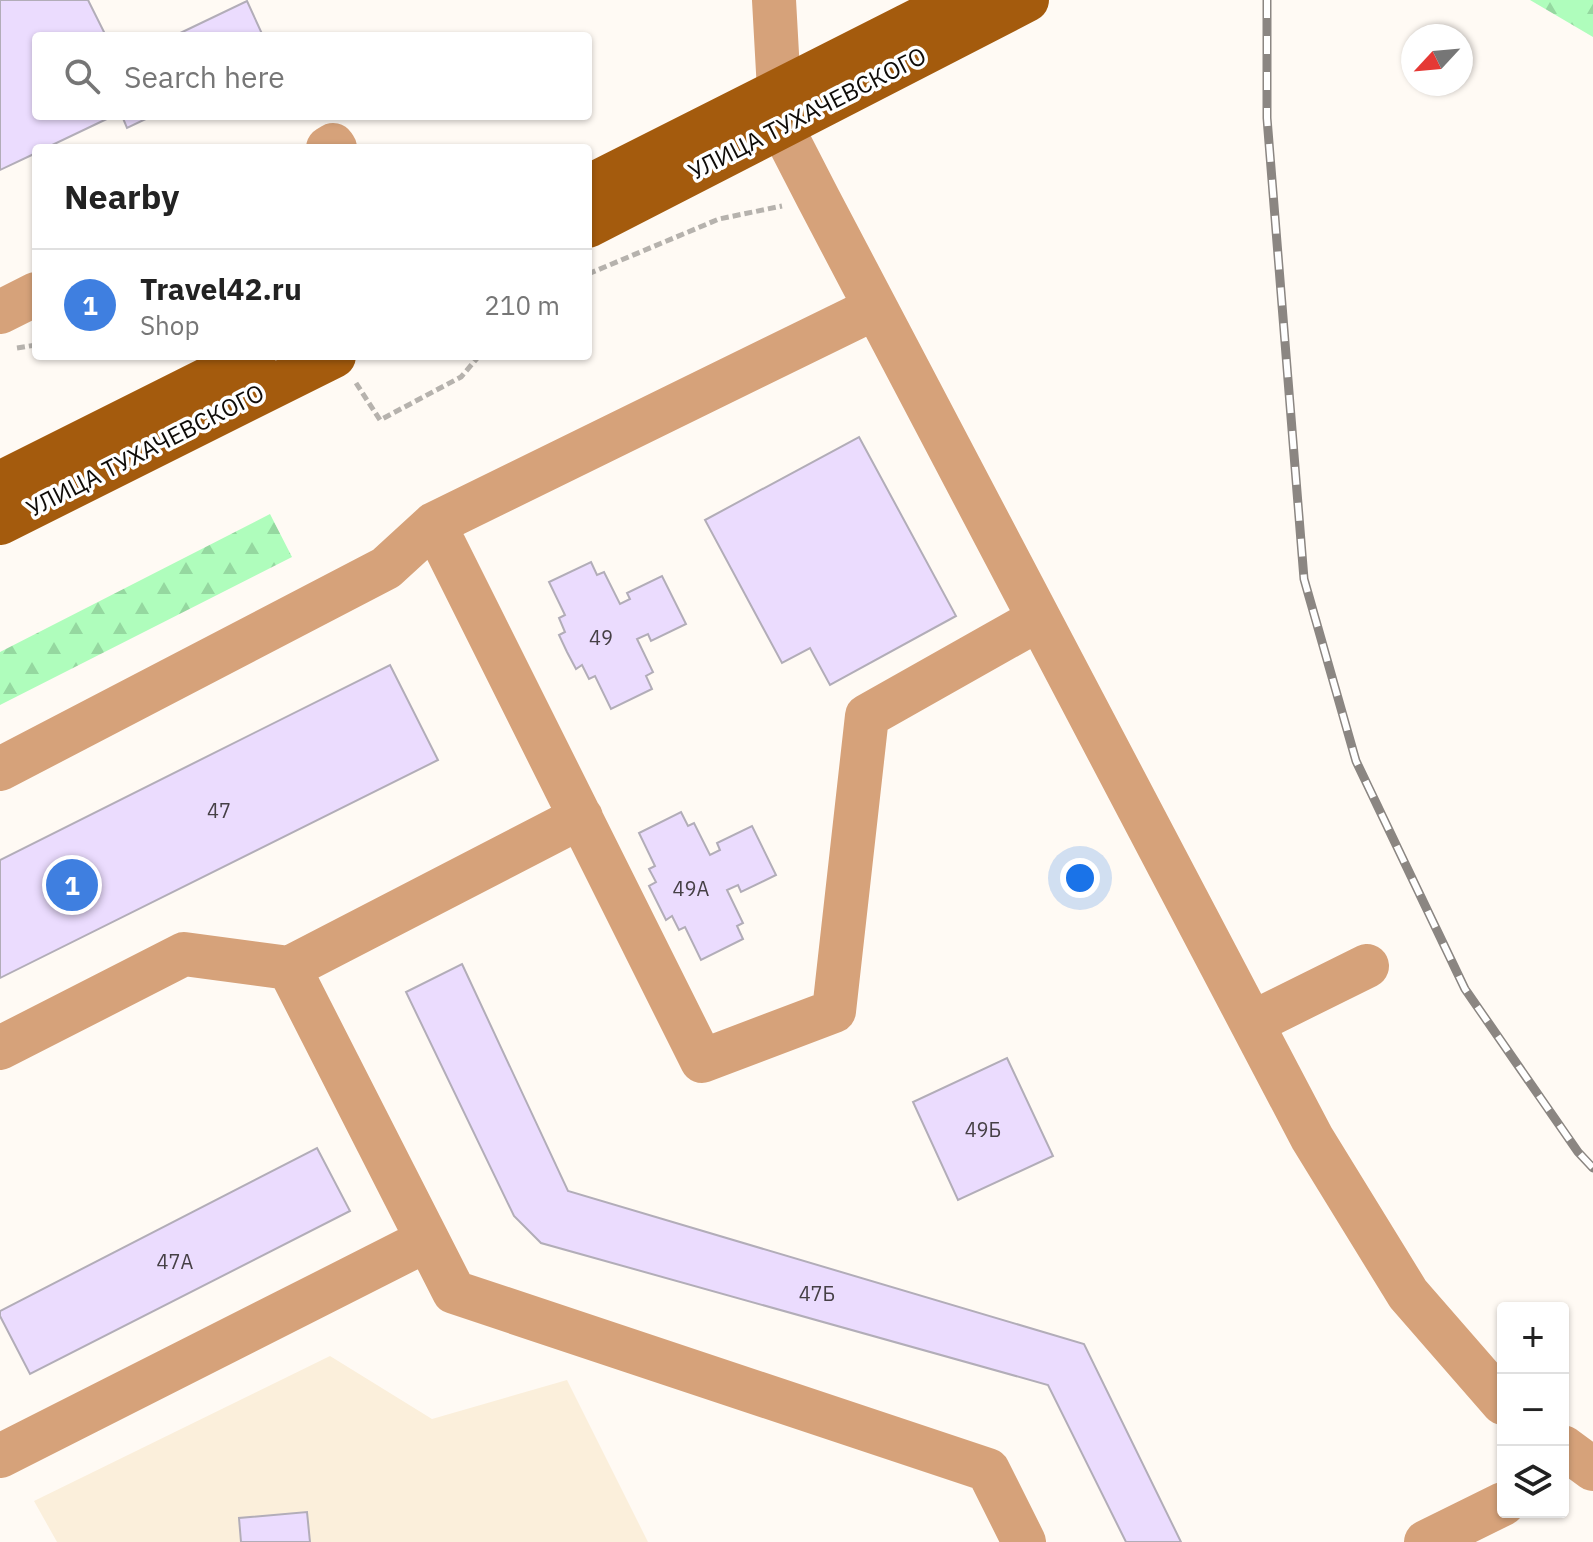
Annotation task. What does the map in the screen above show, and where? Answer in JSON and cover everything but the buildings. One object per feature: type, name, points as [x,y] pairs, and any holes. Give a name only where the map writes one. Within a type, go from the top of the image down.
[{"type":"main road","name":"УЛИЦА ТУХАЧЕВСКОГО","points":[[592,224],[958,0]]},
{"type":"main road","name":"УЛИЦА ТУХАЧЕВСКОГО","points":[[592,185],[779,109],[1027,0]]},
{"type":"main road","name":"УЛИЦА ТУХАЧЕВСКОГО","points":[[0,483],[246,360]]},
{"type":"main road","name":"УЛИЦА ТУХАЧЕВСКОГО","points":[[0,523],[344,369]]},
{"type":"street","points":[[774,0],[779,109],[818,198],[1312,1138],[1408,1294],[1497,1396]]},
{"type":"street","points":[[0,312],[32,296]]},
{"type":"street","points":[[0,769],[386,568],[434,524],[875,308]]},
{"type":"street","points":[[434,524],[702,1061],[834,1011],[867,716],[1039,619]]},
{"type":"street","points":[[0,1048],[184,954],[289,968],[581,817]]},
{"type":"street","points":[[1252,1023],[1367,966]]},
{"type":"street","points":[[289,968],[454,1292],[988,1470],[1024,1542]]},
{"type":"street","points":[[0,1456],[427,1240]]},
{"type":"street","points":[[1426,1542],[1497,1507]]},
{"type":"path","points":[[592,272],[719,219],[818,198]]},
{"type":"path","points":[[344,369],[380,420],[461,377],[476,360]]},
{"type":"shaded area","points":[[330,1356],[432,1419],[567,1380],[648,1542],[57,1542],[34,1501]]},
{"type":"green space","points":[[1530,0],[1593,0],[1593,37]]},
{"type":"green space","points":[[270,514],[292,557],[0,705],[0,652]]},
{"type":"railway","points":[[1267,0],[1267,118],[1304,579],[1356,761],[1465,989],[1578,1152],[1593,1168]]},
{"type":"place","name":"Travel42.ru","points":[[72,885]]}]
